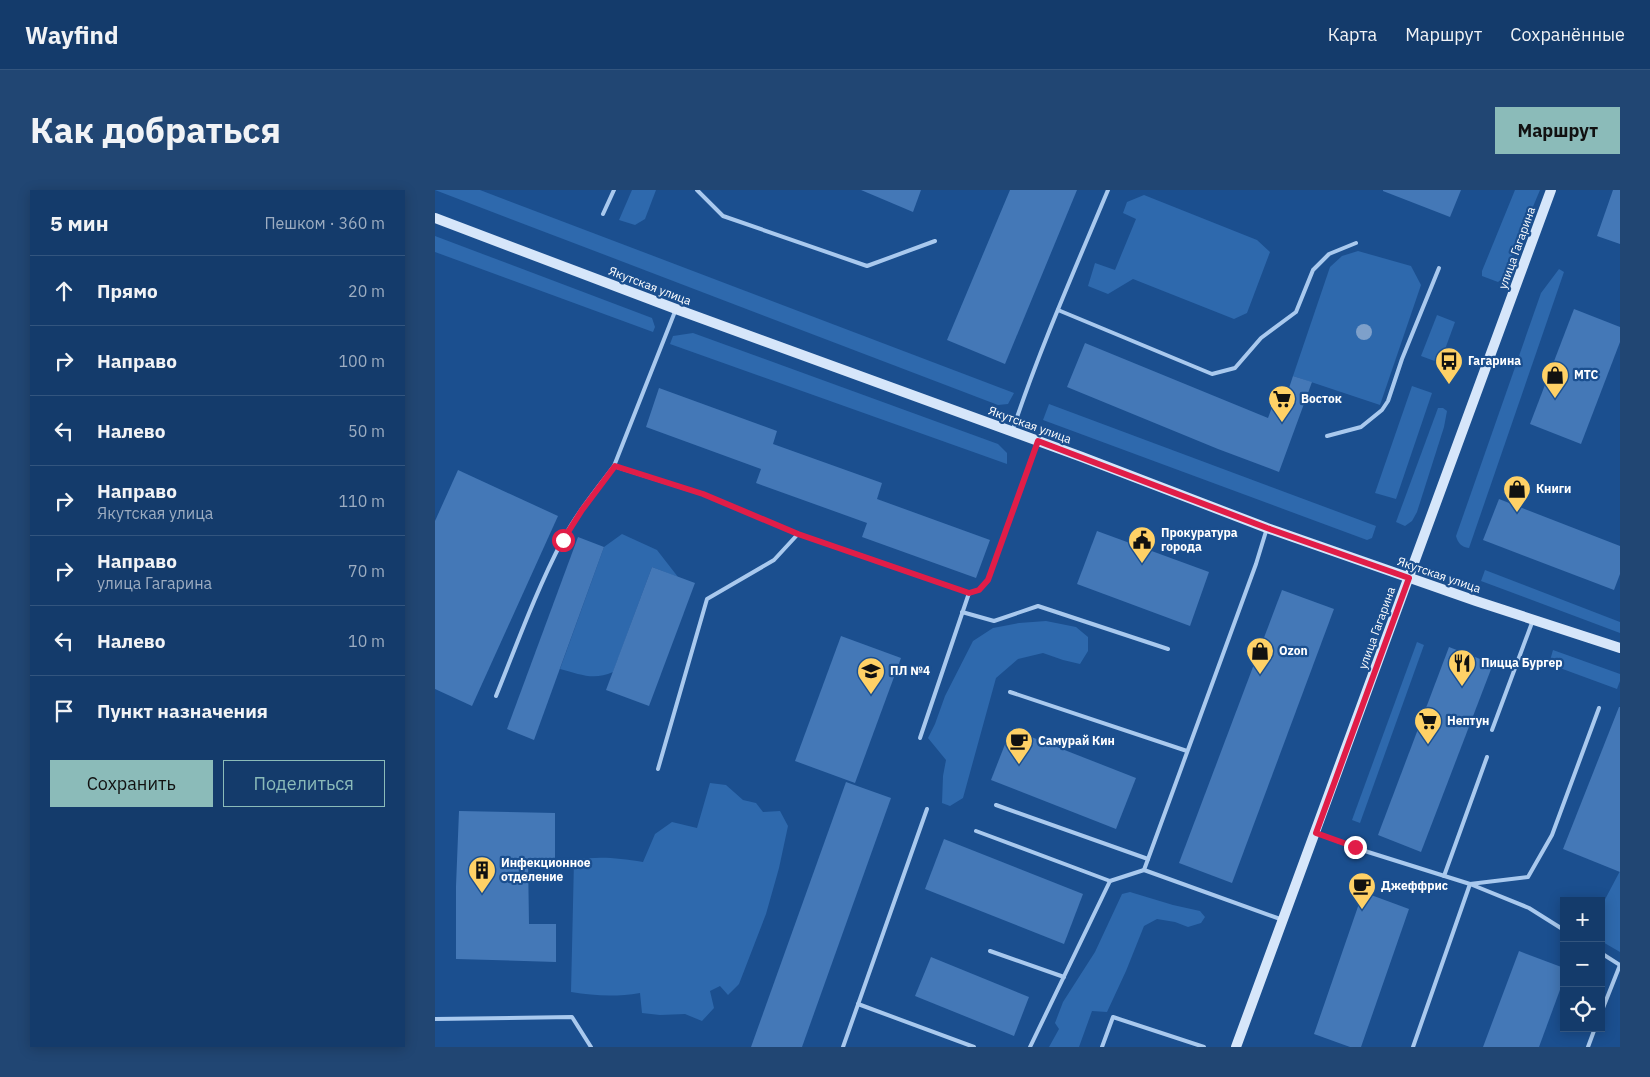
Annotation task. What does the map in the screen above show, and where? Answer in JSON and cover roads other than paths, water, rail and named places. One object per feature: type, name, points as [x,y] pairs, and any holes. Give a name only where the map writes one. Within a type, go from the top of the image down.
[{"type":"street","name":"улица Гагарина","points":[[1236,1047],[1551,190]]},
{"type":"street","name":"Якутская улица","points":[[435,218],[676,309],[1038,441],[1267,528],[1409,578],[1620,648]]},
{"type":"lane","points":[[603,214],[614,190]]},
{"type":"lane","points":[[697,190],[723,216],[867,266],[935,241]]},
{"type":"lane","points":[[1012,432],[1027,388],[1108,190]]},
{"type":"lane","points":[[1058,310],[1212,374],[1235,368],[1261,338],[1296,312],[1313,270],[1329,254],[1356,243]]},
{"type":"lane","points":[[1327,436],[1361,427],[1382,410],[1388,401],[1402,359],[1439,268]]},
{"type":"lane","points":[[496,696],[544,578],[563,540],[582,510],[615,466],[676,309]]},
{"type":"lane","points":[[615,466],[703,494],[798,534],[969,593],[979,590],[988,580],[1038,441]]},
{"type":"lane","points":[[1144,870],[1256,564],[1267,528]]},
{"type":"lane","points":[[658,769],[707,599],[774,560],[798,534]]},
{"type":"lane","points":[[920,738],[969,593]]},
{"type":"lane","points":[[962,612],[994,621],[1038,606],[1168,649]]},
{"type":"lane","points":[[1492,730],[1533,620]]},
{"type":"lane","points":[[1010,692],[1187,751]]},
{"type":"lane","points":[[1470,884],[1528,877],[1552,835],[1599,708]]},
{"type":"lane","points":[[1444,876],[1487,756]]},
{"type":"lane","points":[[996,805],[1148,859]]},
{"type":"lane","points":[[843,1047],[927,810]]},
{"type":"lane","points":[[976,831],[1110,881],[1144,870],[1284,920]]},
{"type":"lane","points":[[1316,833],[1368,852],[1470,884],[1529,908],[1560,927]]},
{"type":"lane","points":[[1030,1047],[1110,881]]},
{"type":"lane","points":[[1413,1047],[1470,884]]},
{"type":"lane","points":[[990,951],[1064,977]]},
{"type":"lane","points":[[1605,956],[1620,965],[1605,1003]]},
{"type":"lane","points":[[858,1004],[974,1047]]},
{"type":"lane","points":[[435,1019],[571,1017],[591,1047]]},
{"type":"lane","points":[[1102,1047],[1113,1017],[1203,1047]]},
{"type":"lane","points":[[1588,1047],[1594,1032]]},
{"type":"place","name":"Гагарина","points":[[1449,385]]},
{"type":"place","name":"МТС","points":[[1555,399]]},
{"type":"place","name":"Восток","points":[[1282,423]]},
{"type":"place","name":"Книги","points":[[1517,513]]},
{"type":"place","name":"Прокуратура города","points":[[1142,564]]},
{"type":"place","name":"Ozon","points":[[1260,675]]},
{"type":"place","name":"Пицца Бургер","points":[[1462,687]]},
{"type":"place","name":"ПЛ №4","points":[[871,695]]},
{"type":"place","name":"Нептун","points":[[1428,745]]},
{"type":"place","name":"Самурай Кин","points":[[1019,765]]},
{"type":"place","name":"Инфекционное отделение","points":[[482,894]]},
{"type":"place","name":"Джеффрис","points":[[1362,910]]}]
